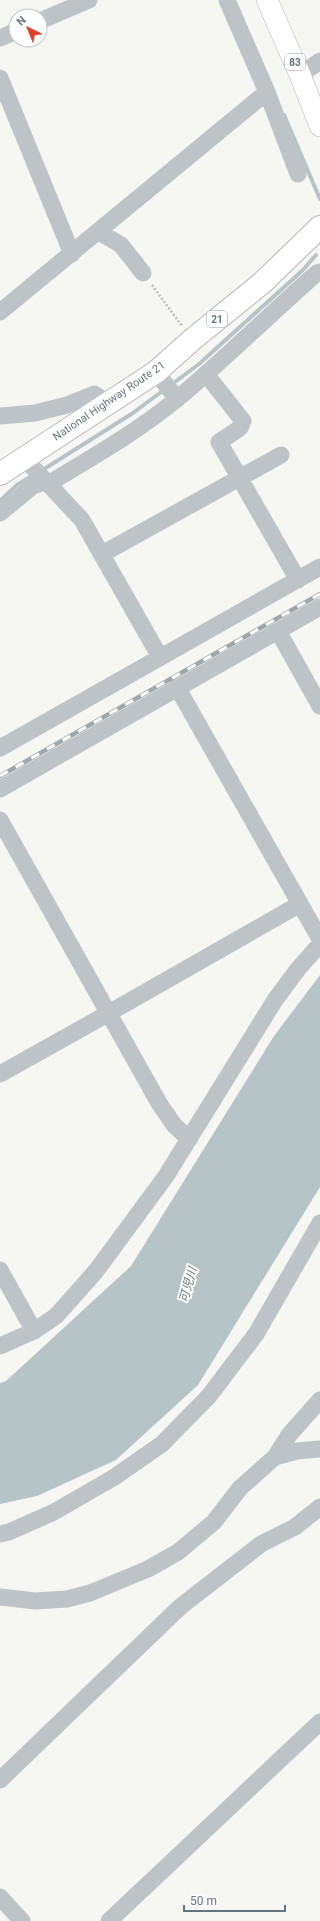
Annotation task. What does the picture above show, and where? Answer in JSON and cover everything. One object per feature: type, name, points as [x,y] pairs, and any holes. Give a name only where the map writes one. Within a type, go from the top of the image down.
[{"type":"highway","name":"National Highway Route 21","points":[[0,474],[156,372],[192,339],[262,283],[320,227]]},
{"type":"main road","name":"83","points":[[267,0],[300,75],[320,126]]},
{"type":"street","points":[[48,18],[89,0]]},
{"type":"street","points":[[228,0],[298,174]]},
{"type":"street","points":[[300,75],[320,61]]},
{"type":"street","points":[[0,78],[72,254]]},
{"type":"street","points":[[0,312],[99,232],[266,92]]},
{"type":"street","points":[[99,232],[120,245],[143,273]]},
{"type":"street","points":[[0,513],[33,486],[47,482],[140,427],[177,399],[277,308],[320,272]]},
{"type":"street","points":[[156,372],[177,399]]},
{"type":"street","points":[[206,374],[243,420],[240,428],[219,442],[298,580]]},
{"type":"street","points":[[0,416],[35,413],[67,404],[94,394],[108,403]]},
{"type":"street","points":[[102,554],[281,455]]},
{"type":"street","points":[[24,458],[82,520],[160,658]]},
{"type":"street","points":[[0,748],[320,568]]},
{"type":"street","points":[[0,789],[177,687],[320,608]]},
{"type":"street","points":[[278,630],[320,706]]},
{"type":"street","points":[[177,687],[320,939]]},
{"type":"street","points":[[0,820],[159,1103],[174,1125],[188,1138]]},
{"type":"street","points":[[0,1074],[300,904]]},
{"type":"street","points":[[0,1346],[34,1331],[56,1316],[96,1271],[166,1176],[188,1138],[275,1000],[298,968],[320,944]]},
{"type":"street","points":[[0,1534],[9,1532],[54,1512],[113,1478],[162,1444],[209,1396],[256,1334],[320,1223]]},
{"type":"street","points":[[0,1270],[34,1331]]},
{"type":"street","points":[[0,1597],[35,1601],[67,1599],[90,1593],[148,1570],[178,1552],[214,1522],[240,1488],[275,1457],[289,1435],[320,1400]]},
{"type":"street","points":[[275,1457],[297,1451],[320,1449]]},
{"type":"street","points":[[0,1780],[180,1607],[261,1544],[295,1527],[320,1507]]},
{"type":"street","points":[[109,1921],[320,1722]]},
{"type":"street","points":[[0,1897],[22,1921]]},
{"type":"path","points":[[143,273],[192,339]]},
{"type":"water","name":"可児川","points":[[320,975],[320,1187],[198,1385],[116,1460],[37,1496],[0,1504],[0,1383],[6,1381],[131,1266],[274,1036]]},
{"type":"waterway","points":[[284,115],[320,199]]},
{"type":"waterway","points":[[171,385],[199,364],[303,270],[316,255]]},
{"type":"waterway","points":[[41,471],[133,413],[165,389]]},
{"type":"waterway","points":[[0,501],[17,485],[35,474]]},
{"type":"railway","points":[[0,776],[320,594]]}]
